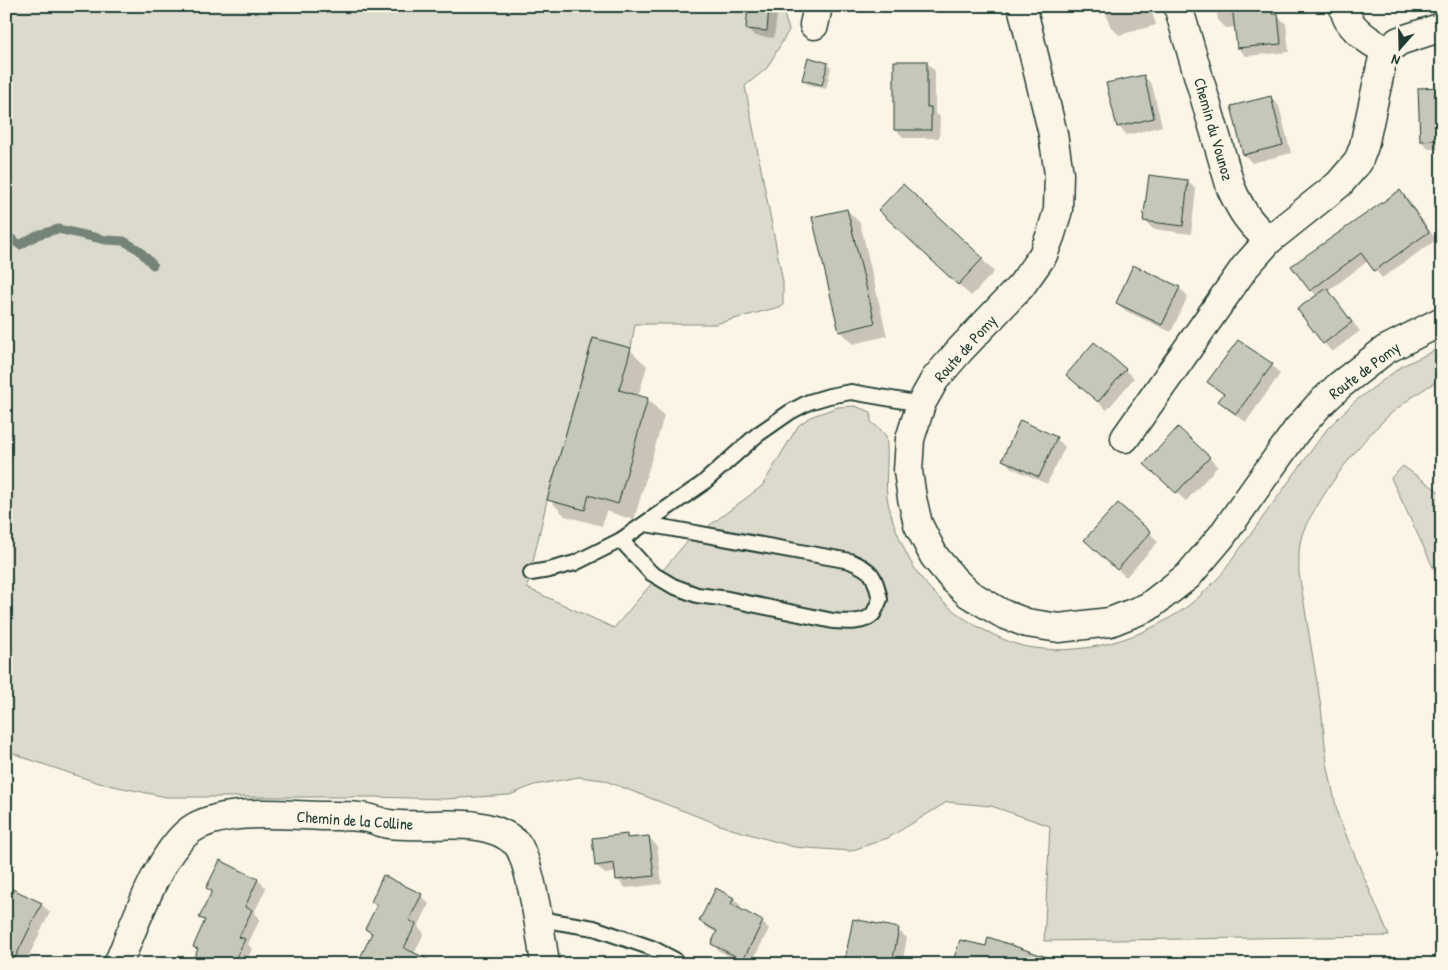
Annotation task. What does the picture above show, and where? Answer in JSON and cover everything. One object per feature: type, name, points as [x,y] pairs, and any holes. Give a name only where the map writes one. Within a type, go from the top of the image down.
[{"type":"street","name":"Route de Pomy","points":[[1022,6],[1053,134],[1059,174],[1058,210],[1043,255],[1034,269],[1021,286],[942,369],[921,404],[910,439],[908,471],[918,524],[934,556],[954,580],[969,594],[1004,614],[1027,622],[1059,628],[1110,622],[1148,606],[1188,576],[1221,537],[1297,430],[1318,406],[1340,385],[1385,350],[1442,320]]},
{"type":"street","name":"Chemin du Vounoz","points":[[1178,6],[1231,188],[1241,210],[1254,228],[1269,240]]},
{"type":"street","points":[[1343,6],[1349,21],[1366,38],[1388,50]]},
{"type":"street","points":[[1125,438],[1245,267],[1269,240],[1339,184],[1358,162],[1364,146],[1382,62],[1388,50],[1399,41],[1442,27]]},
{"type":"street","name":"Chemin de la Colline","points":[[118,964],[148,894],[174,846],[195,827],[230,816],[260,814],[366,817],[388,824],[493,828],[519,845],[529,875],[545,964]]},
{"type":"lane","points":[[531,573],[576,563],[621,540],[702,484],[757,435],[790,412],[809,402],[851,392],[921,404]]},
{"type":"lane","points":[[621,540],[651,573],[674,586],[697,594],[842,622],[862,620],[872,615],[880,599],[876,581],[868,569],[850,561],[646,524]]},
{"type":"lane","points":[[538,918],[594,928],[652,948],[675,960]]},
{"type":"shaded area","points":[[6,6],[778,6],[782,8],[789,30],[767,68],[745,86],[783,282],[783,306],[715,324],[635,324],[631,348],[593,338],[547,500],[527,588],[614,628],[685,544],[762,486],[798,426],[810,417],[838,407],[855,406],[871,412],[871,422],[886,436],[887,497],[900,541],[919,575],[935,594],[953,610],[984,630],[1023,646],[1066,650],[1088,648],[1130,637],[1170,618],[1188,606],[1221,575],[1327,429],[1354,402],[1402,366],[1442,347],[1442,378],[1396,409],[1358,448],[1335,478],[1311,516],[1302,535],[1299,550],[1299,573],[1321,707],[1327,763],[1338,816],[1389,936],[1044,941],[1050,826],[991,806],[947,802],[888,838],[850,851],[794,847],[728,828],[603,780],[579,777],[534,785],[510,795],[445,799],[166,797],[99,783],[6,750]]},
{"type":"shaded area","points":[[1403,466],[1442,494],[1442,586],[1391,478]]},
{"type":"building","points":[[748,6],[769,6],[767,31],[746,29]]},
{"type":"building","points":[[1232,6],[1271,6],[1272,14],[1278,14],[1281,44],[1237,48]]},
{"type":"building","points":[[808,57],[828,63],[822,85],[802,80]]},
{"type":"building","points":[[894,61],[927,61],[927,107],[931,107],[931,130],[894,130]]},
{"type":"building","points":[[1144,75],[1154,118],[1117,127],[1106,83]]},
{"type":"building","points":[[1442,87],[1442,140],[1420,141],[1418,88]]},
{"type":"building","points":[[1271,96],[1283,145],[1243,155],[1231,106]]},
{"type":"building","points":[[1149,175],[1188,180],[1183,226],[1143,221]]},
{"type":"building","points":[[903,184],[983,258],[958,285],[878,210]]},
{"type":"building","points":[[1400,190],[1429,232],[1374,271],[1361,253],[1310,291],[1291,266]]},
{"type":"building","points":[[847,209],[875,323],[839,332],[812,217]]},
{"type":"building","points":[[1133,265],[1180,287],[1162,325],[1116,303]]},
{"type":"building","points":[[1327,288],[1352,322],[1323,344],[1297,309]]},
{"type":"building","points":[[593,338],[631,348],[619,390],[648,398],[618,504],[589,495],[585,510],[547,500]]},
{"type":"building","points":[[1238,340],[1273,364],[1236,414],[1218,401],[1224,394],[1207,382]]},
{"type":"building","points":[[1094,342],[1126,369],[1098,402],[1066,375]]},
{"type":"building","points":[[1020,420],[1057,437],[1039,477],[1002,460]]},
{"type":"building","points":[[1178,427],[1210,457],[1176,493],[1144,464]]},
{"type":"building","points":[[1118,503],[1151,532],[1117,570],[1084,540]]},
{"type":"building","points":[[627,834],[627,838],[649,836],[654,876],[616,880],[614,863],[595,866],[592,838]]},
{"type":"building","points":[[220,860],[258,879],[245,907],[252,910],[239,937],[245,939],[233,964],[191,964],[198,949],[193,947],[205,920],[199,918],[212,891],[206,888]]},
{"type":"building","points":[[383,875],[422,894],[409,920],[416,924],[404,948],[438,964],[371,964],[360,958],[372,933],[365,929],[377,905],[371,902]]},
{"type":"building","points":[[6,886],[42,903],[12,964],[6,964]]},
{"type":"building","points":[[716,888],[734,898],[731,904],[763,921],[743,960],[711,944],[717,931],[699,921]]},
{"type":"building","points":[[853,919],[899,928],[892,964],[844,964]]},
{"type":"building","points":[[988,937],[1055,960],[1055,964],[952,964],[960,940],[986,946]]},
{"type":"waterway","points":[[6,235],[20,245],[37,235],[58,229],[106,240],[124,241],[139,250],[153,265]]}]
